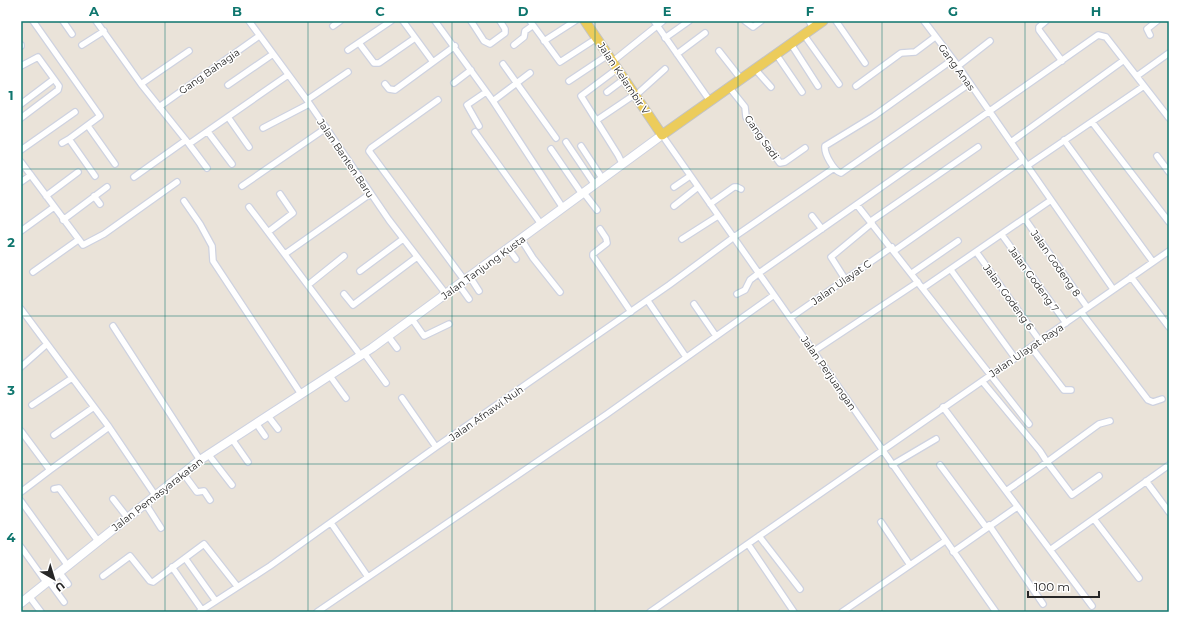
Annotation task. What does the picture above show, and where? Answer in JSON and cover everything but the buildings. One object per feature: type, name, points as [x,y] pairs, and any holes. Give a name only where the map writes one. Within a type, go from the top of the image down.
[{"type":"main road","name":"Jalan Kelambir V","points":[[585,21],[623,80],[662,135]]},
{"type":"main road","points":[[662,135],[804,35],[811,24],[823,21]]},
{"type":"street","points":[[33,21],[100,115],[99,118],[62,143]]},
{"type":"street","points":[[63,21],[72,34]]},
{"type":"street","points":[[96,21],[141,84],[207,168]]},
{"type":"street","name":"Jalan Banten Baru","points":[[249,21],[308,102],[370,194],[446,294]]},
{"type":"street","points":[[333,26],[340,21]]},
{"type":"street","points":[[348,50],[390,21]]},
{"type":"street","points":[[403,21],[433,62]]},
{"type":"street","points":[[435,21],[455,46],[493,101],[562,208]]},
{"type":"street","points":[[471,21],[484,41],[490,44],[505,33],[505,29],[500,21]]},
{"type":"street","points":[[544,41],[575,21]]},
{"type":"street","points":[[622,163],[581,95],[612,62],[656,23],[663,21]]},
{"type":"street","points":[[665,38],[690,21]]},
{"type":"street","points":[[745,21],[753,27],[760,21]]},
{"type":"street","points":[[836,21],[864,63]]},
{"type":"street","name":"Gang Anas","points":[[924,21],[958,66],[989,113],[1113,289]]},
{"type":"street","points":[[1046,21],[1039,27],[1039,30],[1062,61]]},
{"type":"street","points":[[1150,35],[1147,29],[1157,21]]},
{"type":"street","points":[[514,45],[524,37],[524,31],[531,23],[560,62],[597,38]]},
{"type":"street","points":[[656,23],[710,101]]},
{"type":"street","points":[[82,45],[104,31]]},
{"type":"street","points":[[677,54],[705,33]]},
{"type":"street","points":[[737,294],[745,290],[750,280],[759,272],[822,230],[1100,34],[1106,37],[1169,118]]},
{"type":"street","points":[[804,35],[839,84]]},
{"type":"street","name":"Gang Bahagia","points":[[159,107],[259,36]]},
{"type":"street","points":[[856,86],[901,53],[915,52],[935,37]]},
{"type":"street","points":[[359,43],[374,63],[380,63],[415,38]]},
{"type":"street","points":[[958,66],[990,41]]},
{"type":"street","points":[[791,44],[818,86]]},
{"type":"street","points":[[385,84],[389,89],[395,90],[455,46]]},
{"type":"street","points":[[141,84],[189,51]]},
{"type":"street","points":[[719,51],[741,79]]},
{"type":"street","points":[[1137,76],[1169,53]]},
{"type":"street","points":[[228,85],[273,54]]},
{"type":"street","points":[[776,54],[802,92]]},
{"type":"street","points":[[21,66],[38,57],[59,86],[58,90],[21,118]]},
{"type":"street","points":[[952,60],[874,116],[825,146],[825,150],[834,168],[839,173],[843,172],[969,84]]},
{"type":"street","points":[[1010,142],[1124,60]]},
{"type":"street","points":[[569,81],[612,62]]},
{"type":"street","points":[[503,64],[556,138]]},
{"type":"street","points":[[597,120],[634,96],[665,69]]},
{"type":"street","points":[[755,69],[771,87]]},
{"type":"street","points":[[454,83],[471,70]]},
{"type":"street","points":[[263,128],[308,102],[348,72]]},
{"type":"street","points":[[493,101],[530,73]]},
{"type":"street","points":[[134,177],[188,142],[208,132],[288,75]]},
{"type":"street","points":[[21,104],[54,79]]},
{"type":"street","points":[[606,92],[623,80]]},
{"type":"street","points":[[1027,166],[1144,86]]},
{"type":"street","name":"Gang Sadi","points":[[729,87],[745,107],[746,117],[780,163],[785,162],[805,148]]},
{"type":"street","points":[[479,126],[467,105],[486,92]]},
{"type":"street","points":[[438,100],[371,148],[370,151],[465,281],[479,291]]},
{"type":"street","points":[[21,150],[75,112]]},
{"type":"street","points":[[228,117],[249,147]]},
{"type":"street","points":[[1092,122],[1169,222]]},
{"type":"street","points":[[88,126],[115,164]]},
{"type":"street","points":[[242,186],[326,128]]},
{"type":"street","points":[[208,132],[232,164]]},
{"type":"street","points":[[475,132],[541,224]]},
{"type":"street","name":"Jalan Tanjung Kusta","points":[[301,394],[362,354],[465,281],[595,185],[622,163],[662,135]]},
{"type":"street","name":"Jalan Perjuangan","points":[[662,135],[996,612]]},
{"type":"street","points":[[69,139],[95,176]]},
{"type":"street","points":[[1064,140],[1153,262]]},
{"type":"street","points":[[566,142],[595,185]]},
{"type":"street","points":[[581,146],[602,178]]},
{"type":"street","points":[[845,279],[831,257],[872,222],[978,147]]},
{"type":"street","points":[[551,149],[597,210]]},
{"type":"street","points":[[1158,156],[1169,172]]},
{"type":"street","name":"Jalan Ulayat C","points":[[790,318],[845,279],[893,249],[1023,160]]},
{"type":"street","points":[[21,162],[79,242]]},
{"type":"street","name":"Jalan Afnawi Nuh","points":[[201,611],[215,600],[270,566],[436,447],[648,301],[734,237],[834,168]]},
{"type":"street","points":[[46,196],[78,172]]},
{"type":"street","points":[[21,182],[31,175]]},
{"type":"street","points":[[674,187],[690,176]]},
{"type":"street","points":[[33,272],[79,242],[87,243],[100,236],[177,182]]},
{"type":"street","points":[[63,220],[107,187]]},
{"type":"street","points":[[674,206],[698,187]]},
{"type":"street","points":[[710,204],[734,187],[741,189]]},
{"type":"street","points":[[268,232],[293,213],[280,194]]},
{"type":"street","points":[[285,254],[370,194]]},
{"type":"street","points":[[94,196],[100,204]]},
{"type":"street","points":[[923,288],[977,253],[1051,200]]},
{"type":"street","points":[[184,201],[200,224],[212,246],[213,260],[301,394]]},
{"type":"street","points":[[857,205],[872,222],[1029,424]]},
{"type":"street","points":[[21,231],[54,207]]},
{"type":"street","points":[[249,207],[308,285],[386,383]]},
{"type":"street","points":[[682,239],[718,216]]},
{"type":"street","points":[[812,216],[822,230]]},
{"type":"street","name":"Jalan Godeng 8","points":[[1025,219],[1087,307]]},
{"type":"street","points":[[600,229],[606,238],[607,243],[593,254],[593,256],[631,312]]},
{"type":"street","name":"Jalan Godeng 7","points":[[1002,235],[1066,323]]},
{"type":"street","points":[[360,272],[403,239]]},
{"type":"street","points":[[521,239],[533,258],[560,292]]},
{"type":"street","points":[[912,273],[958,241]]},
{"type":"street","points":[[508,248],[516,258]]},
{"type":"street","name":"Jalan Ulayat Raya","points":[[650,612],[1169,251]]},
{"type":"street","name":"Jalan Godeng 6","points":[[977,253],[1040,341]]},
{"type":"street","points":[[308,285],[344,256]]},
{"type":"street","points":[[344,294],[354,306],[417,257]]},
{"type":"street","points":[[951,270],[1015,358]]},
{"type":"street","points":[[1131,277],[1169,327]]},
{"type":"street","points":[[465,281],[469,299]]},
{"type":"street","points":[[814,352],[918,282]]},
{"type":"street","points":[[317,612],[600,418],[774,295]]},
{"type":"street","points":[[648,301],[686,357]]},
{"type":"street","points":[[694,304],[716,336]]},
{"type":"street","points":[[21,309],[109,427],[155,495]]},
{"type":"street","points":[[1081,312],[1148,400],[1153,402],[1162,399]]},
{"type":"street","points":[[412,319],[424,336],[448,324]]},
{"type":"street","points":[[113,326],[200,460]]},
{"type":"street","points":[[388,336],[397,348]]},
{"type":"street","points":[[21,367],[47,344]]},
{"type":"street","points":[[1031,346],[1064,390],[1071,390]]},
{"type":"street","points":[[330,376],[346,398]]},
{"type":"street","points":[[32,405],[72,378]]},
{"type":"street","points":[[982,381],[1040,451],[1072,495],[1099,476]]},
{"type":"street","name":"Jalan Pemasyarakatan","points":[[21,603],[127,517],[208,454],[301,394]]},
{"type":"street","points":[[402,398],[436,447]]},
{"type":"street","points":[[54,435],[94,407]]},
{"type":"street","points":[[943,408],[1092,606]]},
{"type":"street","points":[[268,416],[278,429]]},
{"type":"street","points":[[1006,492],[1099,424],[1110,421]]},
{"type":"street","points":[[256,423],[265,436]]},
{"type":"street","points":[[21,492],[109,427]]},
{"type":"street","points":[[21,431],[50,470]]},
{"type":"street","points":[[232,439],[248,462]]},
{"type":"street","points":[[892,465],[936,439]]},
{"type":"street","points":[[208,454],[232,485]]},
{"type":"street","points":[[940,465],[988,526],[1043,604]]},
{"type":"street","points":[[1050,550],[1169,465]]},
{"type":"street","points":[[183,473],[197,492],[204,491],[210,500]]},
{"type":"street","points":[[1146,481],[1169,512]]},
{"type":"street","points":[[54,489],[59,488],[98,541]]},
{"type":"street","points":[[113,499],[127,517]]},
{"type":"street","points":[[21,501],[68,566]]},
{"type":"street","points":[[145,503],[161,528]]},
{"type":"street","points":[[953,552],[1017,507]]},
{"type":"street","points":[[1094,519],[1139,578]]},
{"type":"street","points":[[881,522],[910,565]]},
{"type":"street","points":[[330,523],[368,577]]},
{"type":"street","points":[[759,536],[800,589]]},
{"type":"street","points":[[842,612],[946,541]]},
{"type":"street","points":[[103,576],[130,556],[150,581],[153,582],[202,544],[206,544],[237,586]]},
{"type":"street","points":[[748,544],[794,612]]},
{"type":"street","points":[[21,547],[64,602]]},
{"type":"street","points":[[185,558],[215,600]]},
{"type":"street","points":[[172,567],[201,611]]},
{"type":"street","points":[[60,572],[68,584]]},
{"type":"street","points":[[29,596],[41,612]]}]
